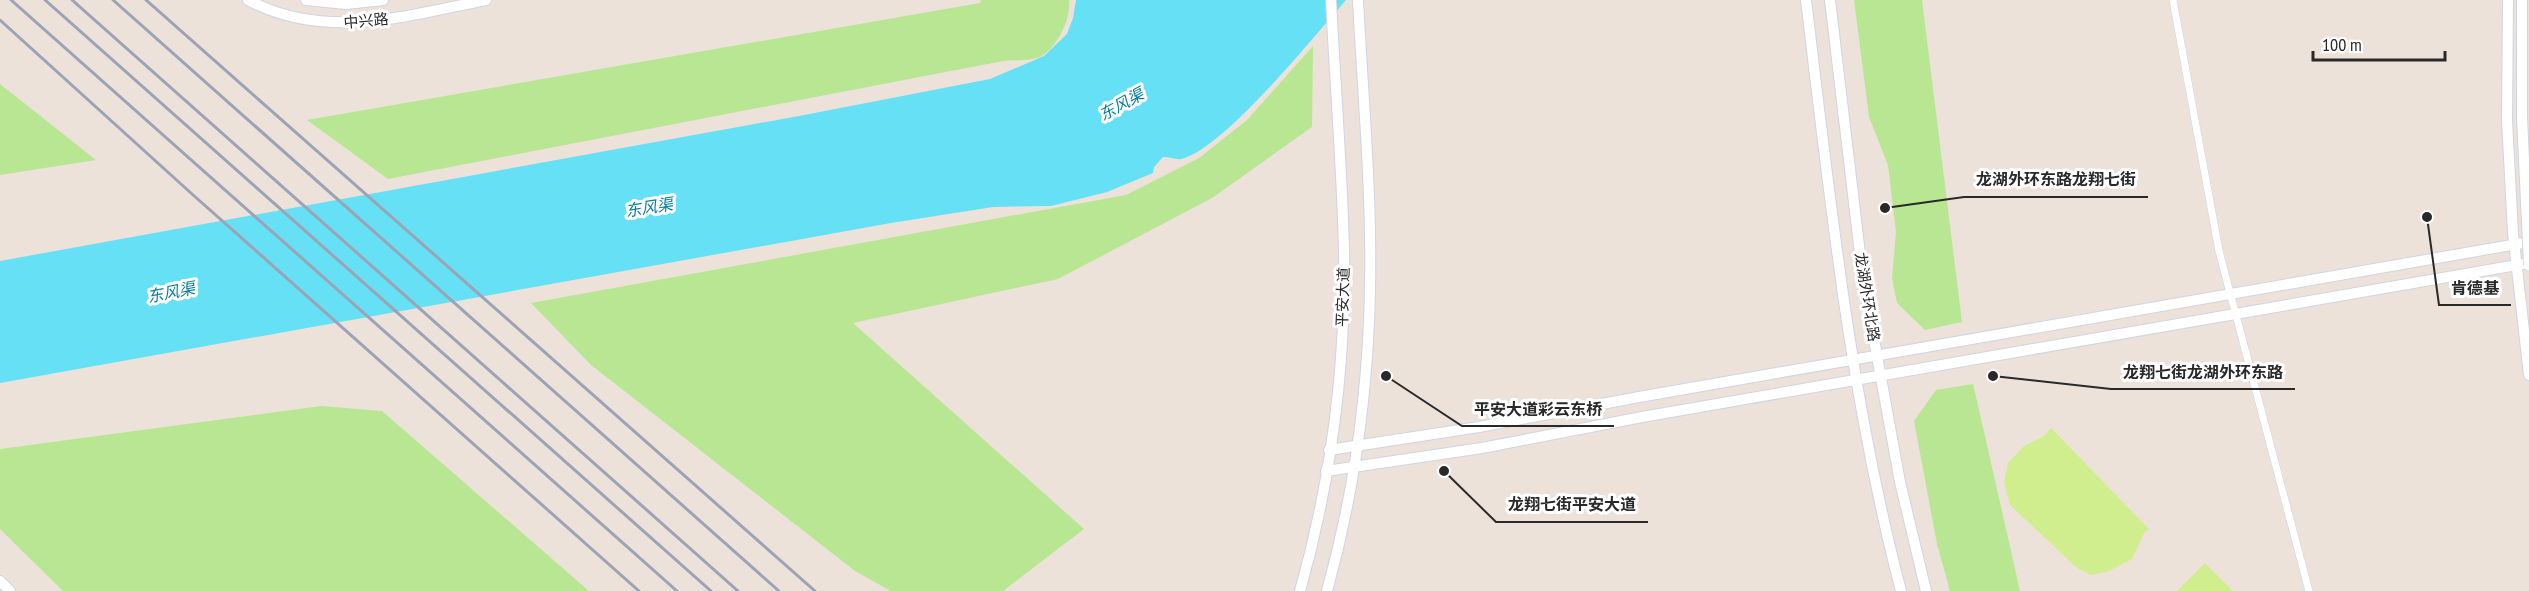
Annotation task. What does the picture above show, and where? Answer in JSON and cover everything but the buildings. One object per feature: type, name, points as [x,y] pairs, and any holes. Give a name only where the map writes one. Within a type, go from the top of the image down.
[{"type":"street","name":"中兴路","points":[[248,0],[268,10],[295,18],[345,24],[384,21],[486,0]]},
{"type":"street","name":"中兴路","points":[[306,0],[346,4],[383,0]]},
{"type":"street","name":"平安大道","points":[[1300,591],[1312,547],[1326,471],[1341,345],[1344,281],[1342,195],[1331,0]]},
{"type":"street","name":"平安大道","points":[[1328,591],[1353,468],[1367,347],[1370,281],[1358,0]]},
{"type":"street","name":"龙湖外环北路","points":[[1806,0],[1839,282],[1877,488],[1902,591]]},
{"type":"street","name":"龙湖外环北路","points":[[1830,0],[1863,279],[1875,356],[1900,482],[1926,591]]},
{"type":"street","points":[[2173,0],[2219,251],[2309,591]]},
{"type":"street","points":[[2508,0],[2507,120],[2514,244],[2529,375]]},
{"type":"street","points":[[1326,471],[1460,452],[1856,380],[2529,264],[2522,117],[2522,0]]},
{"type":"street","points":[[1329,450],[1468,429],[2529,242]]},
{"type":"street","points":[[0,579],[9,590]]},
{"type":"green space","points":[[981,0],[1069,0],[1068,16],[1058,40],[1036,58],[1003,61],[388,179],[307,120],[980,3]]},
{"type":"green space","points":[[1854,0],[1922,0],[1962,322],[1925,330],[1897,303],[1892,278],[1896,232],[1888,165],[1869,117]]},
{"type":"green space","points":[[1313,46],[1312,127],[1212,198],[1058,279],[853,323],[1084,529],[1003,591],[891,591],[855,571],[591,365],[531,303],[1126,195],[1199,158],[1247,120]]},
{"type":"green space","points":[[0,84],[96,160],[0,175]]},
{"type":"green space","points":[[1973,384],[2020,591],[1950,591],[1937,544],[1914,421],[1936,390]]},
{"type":"green space","points":[[321,406],[382,411],[589,591],[63,591],[0,529],[0,449]]},
{"type":"green space","points":[[2051,428],[2149,529],[2144,533],[2132,559],[2107,572],[2091,575],[2077,568],[2010,505],[2004,483],[2008,463],[2024,446],[2044,436]]},
{"type":"green space","points":[[2205,563],[2233,591],[2177,591]]},
{"type":"water","name":"东风渠","points":[[1076,0],[1346,0],[1268,89],[1220,135],[1199,151],[1181,159],[1163,157],[1154,167],[1153,173],[1107,192],[1051,206],[993,207],[891,223],[0,383],[0,261],[799,116],[990,79],[1044,56],[1067,34]]},
{"type":"railway","points":[[11,0],[677,591]]},
{"type":"railway","points":[[45,0],[711,591]]},
{"type":"railway","points":[[72,0],[738,591]]},
{"type":"railway","points":[[113,0],[779,591]]},
{"type":"railway","points":[[146,0],[815,591]]},
{"type":"railway","points":[[0,20],[192,194],[639,591]]},
{"type":"place","name":"龙湖外环东路龙翔七街","points":[[1885,208]]},
{"type":"place","name":"肯德基","points":[[2427,217]]},
{"type":"place","name":"平安大道彩云东桥","points":[[1386,376]]},
{"type":"place","name":"龙翔七街龙湖外环东路","points":[[1993,376]]},
{"type":"place","name":"龙翔七街平安大道","points":[[1444,471]]}]
